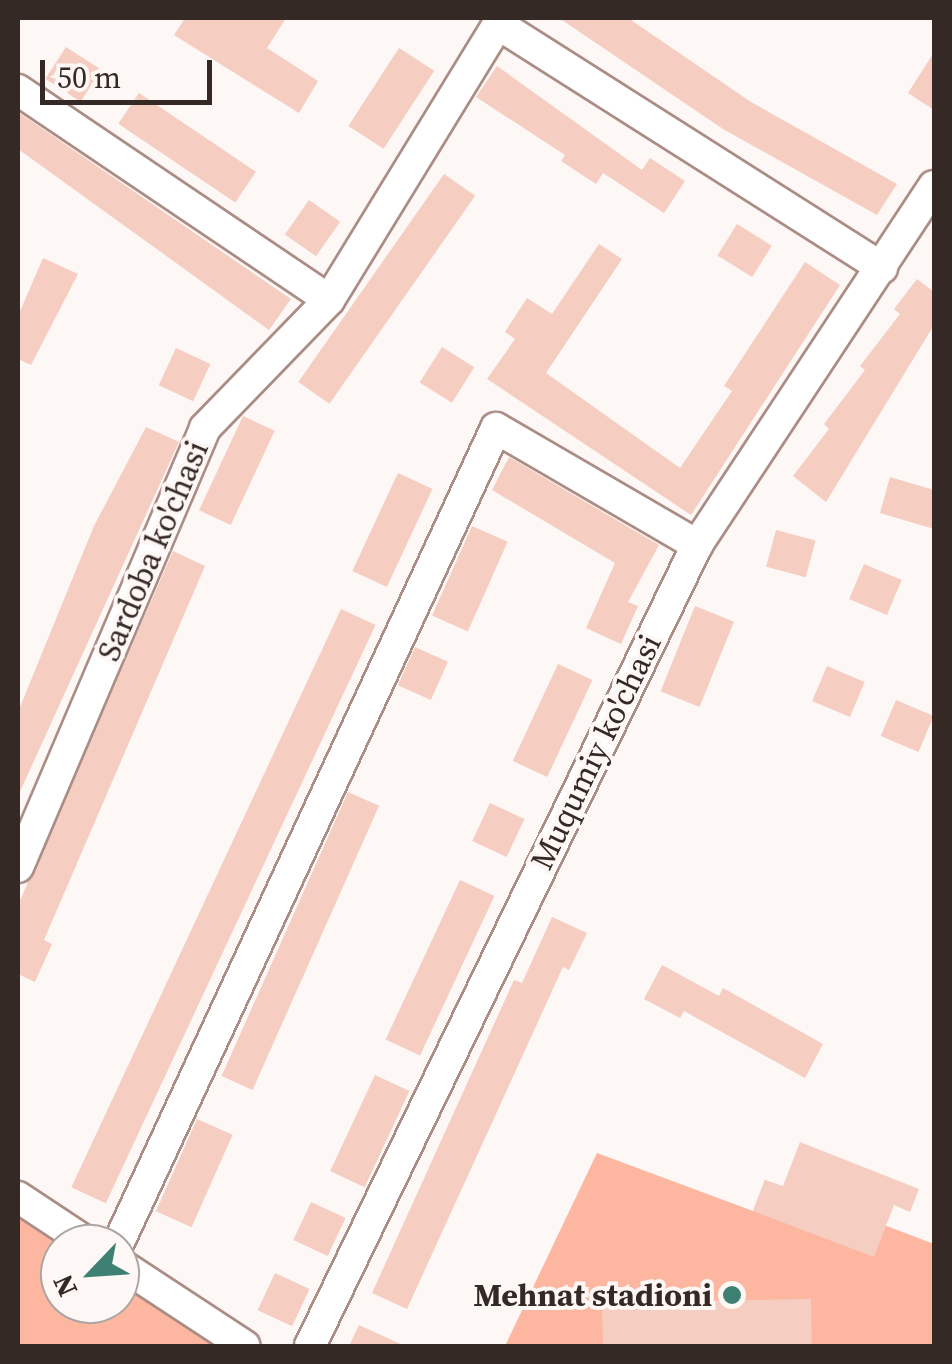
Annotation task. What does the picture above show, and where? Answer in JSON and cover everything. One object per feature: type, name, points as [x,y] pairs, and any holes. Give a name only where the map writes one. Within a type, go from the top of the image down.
[{"type":"street","points":[[500,21],[882,268]]},
{"type":"street","name":"Sardoba ko'chasi","points":[[18,867],[205,428],[328,300],[500,21]]},
{"type":"street","points":[[18,90],[328,300]]},
{"type":"street","name":"Muqumiy ko'chasi","points":[[310,1346],[697,545],[934,186]]},
{"type":"street","points":[[127,1224],[496,428],[697,545]]},
{"type":"street","points":[[18,1197],[59,1224]]},
{"type":"street","points":[[140,1277],[244,1346]]},
{"type":"shaded area","name":"Mehnat stadioni","points":[[597,1153],[753,1211],[765,1180],[934,1244],[934,1346],[505,1346]]},
{"type":"shaded area","points":[[18,1206],[45,1224],[40,1224],[40,1324],[140,1324],[140,1285],[234,1346],[18,1346]]},
{"type":"building","points":[[185,18],[286,18],[267,48],[318,81],[299,113],[174,35]]},
{"type":"building","points":[[559,18],[628,18],[751,102],[897,184],[877,215],[723,129]]},
{"type":"building","points":[[66,47],[101,70],[81,102],[45,79]]},
{"type":"building","points":[[399,48],[434,71],[384,149],[348,126]]},
{"type":"building","points":[[934,52],[934,110],[908,93]]},
{"type":"building","points":[[497,66],[642,170],[650,158],[685,181],[664,213],[603,173],[596,184],[561,161],[565,155],[476,97]]},
{"type":"building","points":[[139,93],[256,172],[235,203],[118,124]]},
{"type":"building","points":[[18,112],[291,299],[269,330],[18,149]]},
{"type":"building","points":[[444,174],[475,196],[329,404],[298,382]]},
{"type":"building","points":[[309,200],[340,222],[316,256],[285,234]]},
{"type":"building","points":[[737,224],[772,246],[752,277],[717,255]]},
{"type":"building","points":[[599,244],[622,259],[546,373],[680,468],[732,391],[724,386],[805,262],[840,285],[691,515],[487,379],[515,339],[505,332],[527,298],[552,314]]},
{"type":"building","points":[[43,258],[78,274],[31,365],[18,359],[18,316]]},
{"type":"building","points":[[917,279],[934,292],[934,325],[826,502],[793,476],[829,429],[824,424],[865,370],[860,366],[900,314],[894,309]]},
{"type":"building","points":[[442,347],[474,367],[452,403],[420,383]]},
{"type":"building","points":[[176,348],[210,364],[193,401],[159,385]]},
{"type":"building","points":[[243,416],[275,431],[231,525],[199,510]]},
{"type":"building","points":[[146,427],[179,442],[18,796],[18,712],[94,526]]},
{"type":"building","points":[[509,457],[659,545],[628,602],[638,606],[621,644],[586,628],[615,563],[492,490]]},
{"type":"building","points":[[398,473],[432,489],[387,587],[352,571]]},
{"type":"building","points":[[890,477],[934,490],[934,529],[880,513]]},
{"type":"building","points":[[472,526],[508,542],[468,631],[432,616]]},
{"type":"building","points":[[776,530],[816,541],[806,577],[766,567]]},
{"type":"building","points":[[173,551],[205,566],[44,940],[52,944],[35,982],[18,974],[18,905]]},
{"type":"building","points":[[864,564],[902,580],[887,615],[849,599]]},
{"type":"building","points":[[695,606],[734,622],[699,707],[661,691]]},
{"type":"building","points":[[341,609],[375,625],[106,1203],[71,1187]]},
{"type":"building","points":[[415,647],[448,662],[431,700],[398,685]]},
{"type":"building","points":[[558,664],[592,680],[547,777],[513,761]]},
{"type":"building","points":[[827,666],[865,682],[850,717],[812,701]]},
{"type":"building","points":[[896,700],[934,716],[919,752],[881,736]]},
{"type":"building","points":[[348,792],[379,806],[253,1090],[222,1076]]},
{"type":"building","points":[[490,803],[524,819],[507,857],[472,841]]},
{"type":"building","points":[[460,880],[494,896],[420,1056],[386,1040]]},
{"type":"building","points":[[552,917],[587,933],[569,970],[563,967],[407,1309],[372,1293],[514,980],[522,983]]},
{"type":"building","points":[[662,965],[719,996],[723,988],[823,1044],[805,1078],[684,1011],[680,1018],[644,999]]},
{"type":"building","points":[[375,1075],[409,1091],[365,1187],[330,1171]]},
{"type":"building","points":[[197,1119],[233,1135],[192,1227],[156,1211]]},
{"type":"building","points":[[800,1142],[919,1189],[910,1212],[894,1205],[874,1257],[753,1211],[765,1180],[783,1186]]},
{"type":"building","points":[[311,1202],[345,1218],[328,1256],[293,1240]]},
{"type":"building","points":[[275,1273],[309,1289],[292,1326],[258,1310]]},
{"type":"building","points":[[811,1299],[812,1346],[603,1346],[602,1303]]},
{"type":"building","points":[[359,1325],[405,1346],[349,1346]]},
{"type":"place","name":"Mehnat stadioni","points":[[732,1295]]}]
